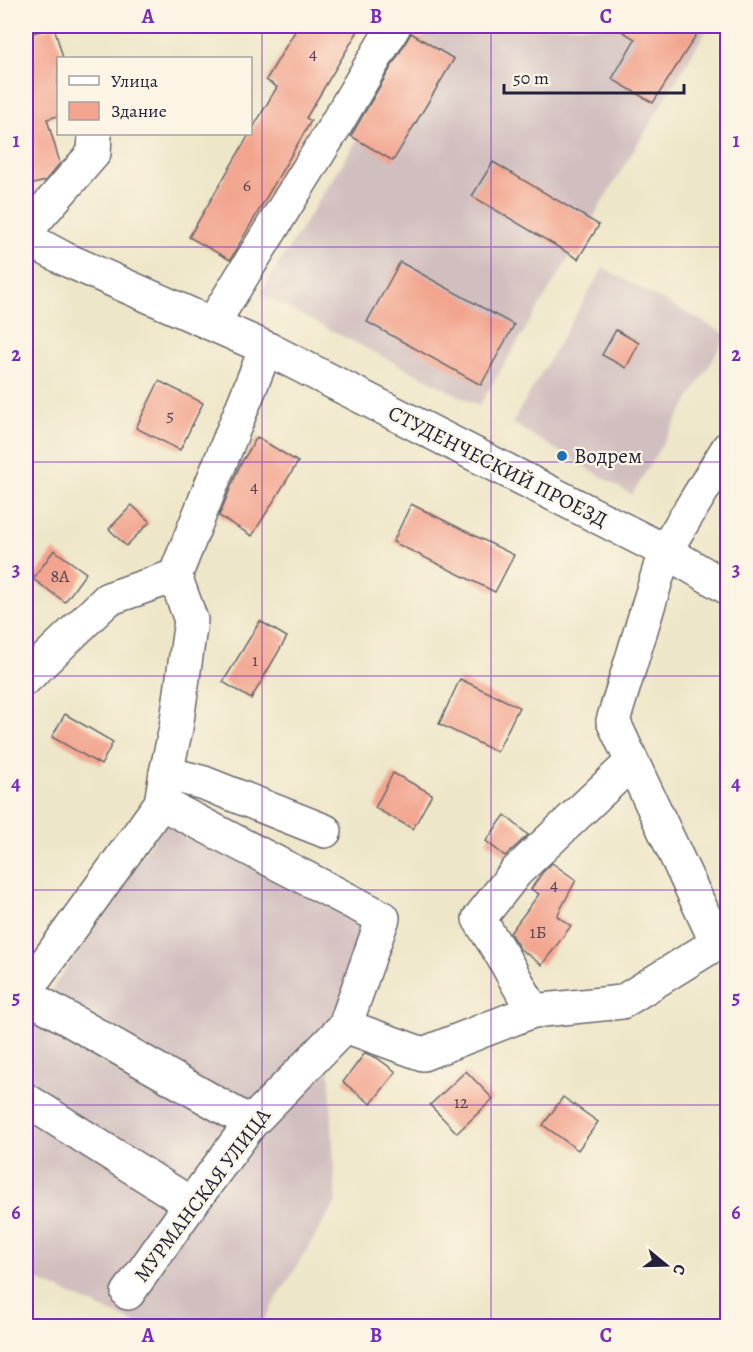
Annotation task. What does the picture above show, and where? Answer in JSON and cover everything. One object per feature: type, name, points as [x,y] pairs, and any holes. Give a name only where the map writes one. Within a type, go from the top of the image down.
[{"type":"street","points":[[213,323],[394,26]]},
{"type":"street","points":[[26,231],[94,153],[95,135]]},
{"type":"street","name":"СТУДЕНЧЕСКИЙ ПРОЕЗД","points":[[26,238],[64,259],[266,348],[665,550],[728,588]]},
{"type":"street","points":[[251,1123],[26,993],[163,788],[176,728],[191,620],[175,576],[266,348]]},
{"type":"street","points":[[163,788],[383,918],[345,1026],[423,1054],[533,1011],[622,1002],[717,943],[613,721],[665,550],[728,448]]},
{"type":"street","points":[[26,678],[108,599],[175,576]]},
{"type":"street","points":[[533,1011],[479,918],[516,872],[632,762]]},
{"type":"street","points":[[163,788],[204,783],[325,831]]},
{"type":"street","name":"МУРМАНСКАЯ УЛИЦА","points":[[128,1293],[190,1204],[251,1123],[345,1026]]},
{"type":"street","points":[[26,1100],[190,1204]]},
{"type":"shaded area","points":[[429,26],[709,26],[479,406],[260,294]]},
{"type":"shaded area","points":[[603,268],[727,335],[632,495],[512,423]]},
{"type":"shaded area","points":[[185,792],[392,910],[329,1062],[336,1202],[260,1326],[142,1326],[26,1275],[26,1028]]},
{"type":"building","points":[[298,26],[361,26],[306,118],[311,121],[230,260],[189,237],[249,135],[252,135],[252,130],[277,87],[266,80]]},
{"type":"building","points":[[613,26],[702,26],[653,103],[612,79],[635,39]]},
{"type":"building","points":[[54,27],[63,57],[57,57],[57,116],[47,119],[60,163],[45,181],[26,186],[26,35]]},
{"type":"building","points":[[411,33],[454,59],[393,161],[351,136]]},
{"type":"building","points":[[493,162],[599,225],[578,259],[472,196]]},
{"type":"building","points":[[400,262],[514,325],[481,385],[367,322]]},
{"type":"building","points":[[616,330],[639,343],[626,368],[602,355]]},
{"type":"building","points":[[159,381],[203,403],[180,450],[136,428]]},
{"type":"building","points":[[257,437],[298,462],[252,536],[219,516],[240,465]]},
{"type":"building","points":[[411,504],[514,555],[495,592],[393,542]]},
{"type":"building","points":[[132,505],[150,522],[126,546],[109,529]]},
{"type":"building","points":[[54,550],[86,573],[65,602],[33,579]]},
{"type":"building","points":[[260,621],[287,637],[251,699],[223,682]]},
{"type":"building","points":[[460,679],[519,707],[497,752],[439,724]]},
{"type":"building","points":[[65,714],[113,742],[101,765],[52,737]]},
{"type":"building","points":[[393,773],[432,794],[413,829],[375,808]]},
{"type":"building","points":[[505,815],[528,835],[505,856],[486,841]]},
{"type":"building","points":[[552,863],[576,880],[557,916],[571,926],[542,965],[520,949],[510,933],[539,894],[531,889]]},
{"type":"building","points":[[365,1053],[377,1058],[396,1072],[371,1104],[343,1082]]},
{"type":"building","points":[[466,1071],[493,1099],[457,1133],[430,1105]]},
{"type":"building","points":[[563,1097],[598,1122],[578,1150],[543,1125]]},
{"type":"place","name":"Водрем","points":[[562,456]]}]
